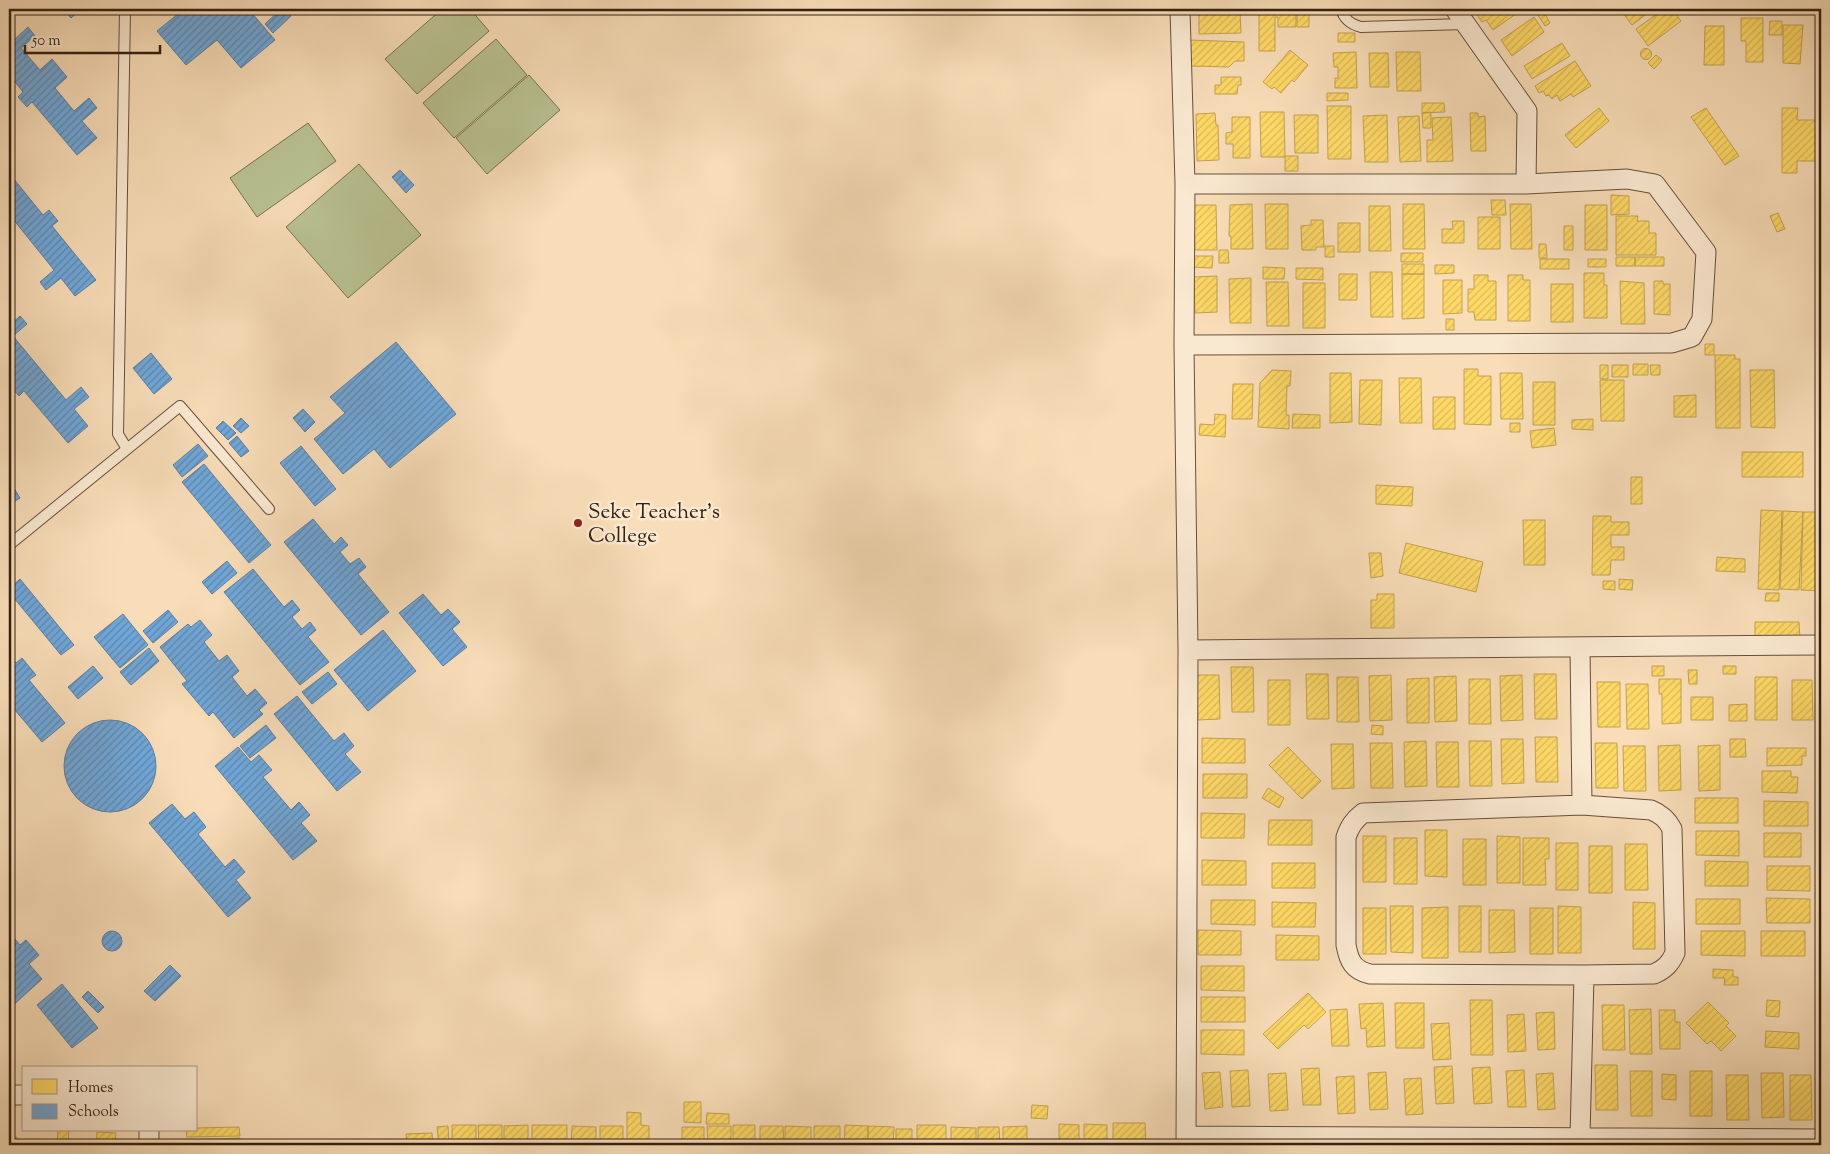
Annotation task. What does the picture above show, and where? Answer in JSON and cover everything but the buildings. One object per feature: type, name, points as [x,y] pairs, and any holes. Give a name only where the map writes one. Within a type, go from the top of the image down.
[{"type":"street","points":[[1180,9],[1186,184],[1184,345],[1188,650],[1186,1141],[1580,1137],[1676,1142],[1821,1138]]},
{"type":"street","points":[[1460,16],[1527,111],[1526,184]]},
{"type":"street","points":[[1184,345],[1672,343],[1692,337],[1702,319],[1706,252],[1655,184],[1627,179],[1526,184],[1186,184]]},
{"type":"street","points":[[1188,650],[1821,645]]},
{"type":"street","points":[[1580,648],[1582,805]]},
{"type":"street","points":[[1582,805],[1651,810],[1667,820],[1672,829],[1676,953],[1665,969],[1654,974],[1370,974],[1356,968],[1348,959],[1346,945],[1346,837],[1354,820],[1364,814],[1582,805]]},
{"type":"street","points":[[1580,1137],[1584,975]]},
{"type":"street","points":[[9,1095],[22,1095]]},
{"type":"street","points":[[149,1132],[150,1145]]},
{"type":"lane","points":[[125,9],[118,434],[127,449]]},
{"type":"lane","points":[[1341,9],[1344,16],[1352,24],[1360,27],[1460,16]]},
{"type":"lane","points":[[9,546],[180,406],[269,509]]},
{"type":"green space","points":[[442,9],[470,9],[489,31],[417,94],[385,59]]},
{"type":"green space","points":[[496,39],[527,75],[454,138],[423,103]]},
{"type":"green space","points":[[529,75],[560,110],[487,174],[456,138]]},
{"type":"green space","points":[[308,123],[336,161],[257,217],[230,178]]},
{"type":"green space","points":[[359,164],[421,235],[348,298],[286,227]]},
{"type":"place","name":"Seke Teacher's College","points":[[578,523]]}]
